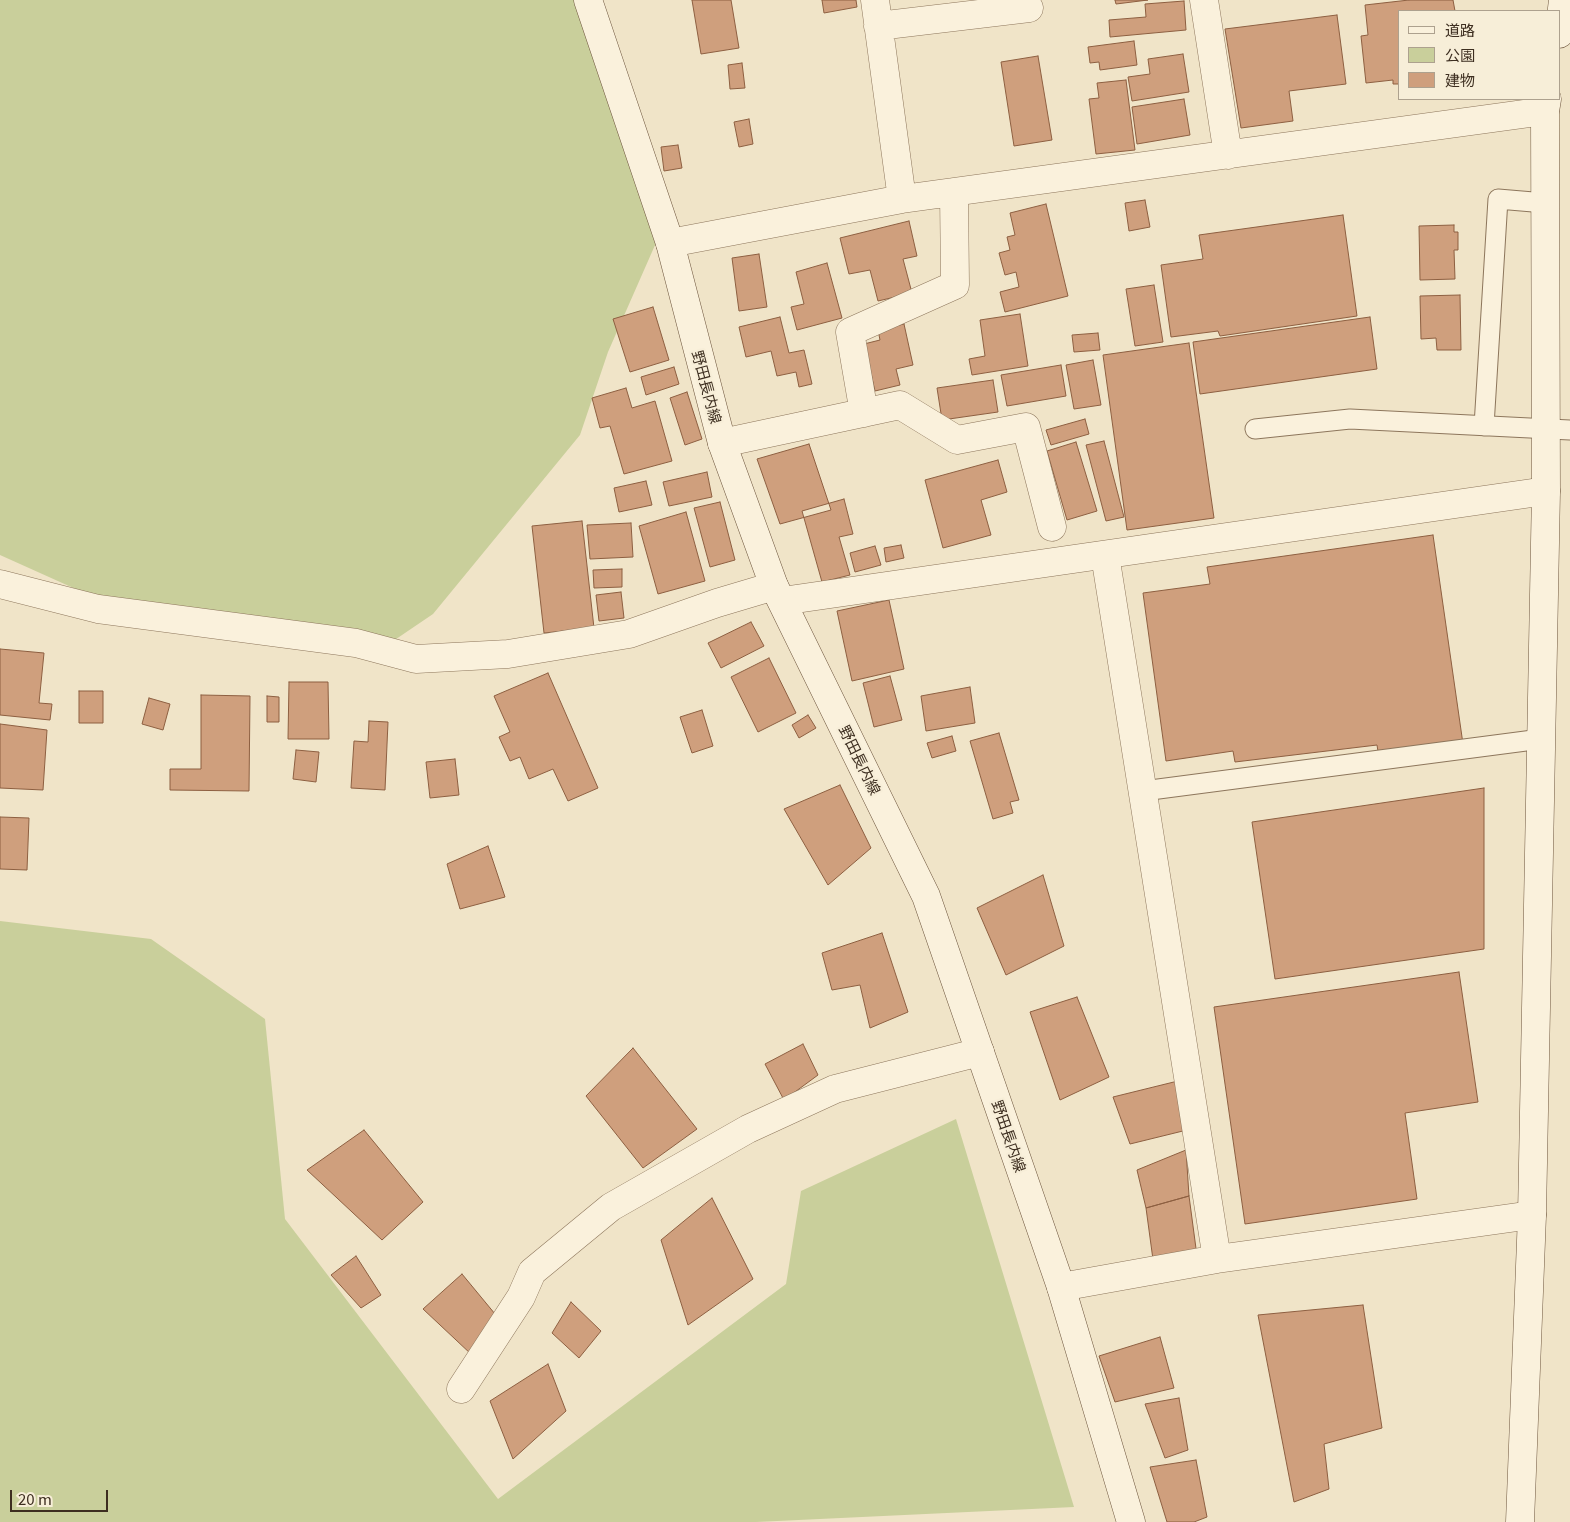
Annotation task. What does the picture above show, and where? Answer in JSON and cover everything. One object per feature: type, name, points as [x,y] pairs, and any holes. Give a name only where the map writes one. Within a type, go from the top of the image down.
[{"type":"street","name":"野田長内線","points":[[588,0],[670,243],[722,443],[778,594],[926,896],[1060,1287],[1131,1522]]},
{"type":"street","points":[[1204,0],[1228,155]]},
{"type":"street","points":[[1560,29],[1565,5]]},
{"type":"street","points":[[902,198],[876,13],[1029,8]]},
{"type":"street","points":[[670,243],[902,198],[1228,155],[1546,105],[1545,203],[1558,429],[1546,490],[1532,1215],[1520,1522]]},
{"type":"street","points":[[864,413],[850,332],[955,285],[954,192]]},
{"type":"street","points":[[722,443],[900,405],[957,440],[1026,427],[1052,527]]},
{"type":"street","points":[[0,584],[98,609],[356,643],[416,659],[508,654],[629,634],[716,603],[1105,555],[1546,490]]},
{"type":"street","points":[[1105,555],[1216,1259]]},
{"type":"street","points":[[460,1389],[520,1297],[532,1272],[611,1207],[748,1129],[836,1089],[980,1052]]},
{"type":"street","points":[[1060,1287],[1216,1259],[1532,1215]]},
{"type":"lane","points":[[1484,426],[1498,199],[1545,203]]},
{"type":"lane","points":[[1255,429],[1350,420],[1558,429]]},
{"type":"lane","points":[[1143,791],[1541,739]]},
{"type":"green space","points":[[0,0],[600,0],[670,211],[608,352],[580,435],[433,614],[374,654],[169,631],[0,555]]},
{"type":"green space","points":[[0,921],[151,939],[265,1019],[285,1219],[498,1499],[786,1284],[801,1191],[956,1119],[1074,1507],[756,1522],[0,1522]]},
{"type":"building","points":[[692,0],[731,0],[739,48],[701,54]]},
{"type":"building","points":[[822,0],[856,0],[857,7],[824,13]]},
{"type":"building","points":[[1115,0],[1148,0],[1116,4]]},
{"type":"building","points":[[1409,0],[1453,0],[1455,10],[1398,10],[1398,84],[1393,84],[1393,80],[1366,83],[1361,36],[1368,35],[1365,5]]},
{"type":"building","points":[[1184,1],[1186,30],[1110,37],[1109,20],[1146,17],[1145,4]]},
{"type":"building","points":[[1337,15],[1346,84],[1289,91],[1293,121],[1241,128],[1225,29]]},
{"type":"building","points":[[1134,41],[1137,65],[1100,70],[1099,62],[1090,63],[1088,47]]},
{"type":"building","points":[[1183,54],[1189,92],[1132,101],[1128,77],[1150,74],[1148,59]]},
{"type":"building","points":[[1038,56],[1052,140],[1014,146],[1001,62]]},
{"type":"building","points":[[742,63],[745,88],[730,89],[728,65]]},
{"type":"building","points":[[1126,80],[1135,150],[1096,154],[1089,99],[1099,98],[1097,83]]},
{"type":"building","points":[[1184,99],[1190,135],[1137,144],[1132,107]]},
{"type":"building","points":[[749,119],[753,144],[739,147],[734,122]]},
{"type":"building","points":[[678,145],[682,168],[664,171],[661,147]]},
{"type":"building","points":[[1145,200],[1150,227],[1129,231],[1125,203]]},
{"type":"building","points":[[1046,204],[1068,296],[1005,312],[1000,292],[1019,287],[1016,272],[1005,275],[999,253],[1010,250],[1007,237],[1015,235],[1010,213]]},
{"type":"building","points":[[1343,215],[1357,316],[1220,336],[1218,331],[1171,337],[1161,265],[1203,259],[1199,235]]},
{"type":"building","points":[[909,221],[917,256],[903,259],[912,293],[878,301],[870,270],[849,274],[840,238]]},
{"type":"building","points":[[1454,225],[1454,232],[1458,232],[1458,250],[1454,250],[1455,279],[1420,280],[1419,226]]},
{"type":"building","points":[[759,254],[767,307],[739,311],[732,258]]},
{"type":"building","points":[[827,263],[842,318],[797,330],[791,307],[804,304],[796,272]]},
{"type":"building","points":[[1154,285],[1163,342],[1135,346],[1126,289]]},
{"type":"building","points":[[1460,295],[1461,350],[1437,350],[1436,338],[1421,339],[1420,296]]},
{"type":"building","points":[[653,307],[669,360],[630,372],[613,319]]},
{"type":"building","points":[[1020,314],[1028,366],[972,375],[969,359],[985,356],[980,320]]},
{"type":"building","points":[[780,317],[789,353],[804,350],[812,384],[799,387],[796,372],[777,376],[771,351],[746,357],[739,327]]},
{"type":"building","points":[[1370,317],[1377,369],[1200,394],[1193,342]]},
{"type":"building","points":[[904,324],[913,365],[896,369],[900,385],[875,391],[864,344],[880,340],[878,330]]},
{"type":"building","points":[[1098,333],[1100,350],[1074,352],[1072,335]]},
{"type":"building","points":[[1189,343],[1214,518],[1127,530],[1103,355]]},
{"type":"building","points":[[1093,360],[1101,405],[1074,409],[1066,365]]},
{"type":"building","points":[[1061,365],[1066,396],[1007,406],[1001,375]]},
{"type":"building","points":[[674,367],[679,384],[646,395],[641,377]]},
{"type":"building","points":[[993,380],[998,412],[942,420],[937,388]]},
{"type":"building","points":[[626,388],[632,408],[655,401],[672,461],[624,474],[610,426],[600,428],[592,398]]},
{"type":"building","points":[[687,392],[702,439],[685,445],[670,398]]},
{"type":"building","points":[[1085,419],[1089,434],[1051,445],[1046,430]]},
{"type":"building","points":[[1104,441],[1124,517],[1106,521],[1086,445]]},
{"type":"building","points":[[1076,442],[1097,511],[1067,520],[1047,451]]},
{"type":"building","points":[[809,444],[831,510],[780,524],[757,459]]},
{"type":"building","points":[[998,460],[1007,492],[981,500],[991,535],[943,548],[925,480]]},
{"type":"building","points":[[707,472],[712,497],[669,506],[663,482]]},
{"type":"building","points":[[646,481],[652,505],[619,512],[614,488]]},
{"type":"building","points":[[844,499],[853,534],[839,537],[850,575],[822,582],[802,511]]},
{"type":"building","points":[[720,502],[735,560],[710,567],[694,508]]},
{"type":"building","points":[[686,512],[705,581],[658,594],[639,526]]},
{"type":"building","points":[[582,521],[594,628],[544,633],[532,526]]},
{"type":"building","points":[[631,523],[633,557],[590,559],[587,525]]},
{"type":"building","points":[[1433,535],[1463,744],[1379,758],[1377,745],[1235,762],[1233,751],[1166,761],[1143,593],[1210,584],[1207,567]]},
{"type":"building","points":[[901,545],[904,558],[886,562],[884,548]]},
{"type":"building","points":[[875,546],[881,565],[855,572],[850,553]]},
{"type":"building","points":[[622,569],[622,587],[594,588],[593,570]]},
{"type":"building","points":[[621,592],[624,618],[599,621],[596,595]]},
{"type":"building","points":[[889,600],[904,669],[852,681],[837,611]]},
{"type":"building","points":[[751,622],[764,646],[721,668],[708,643]]},
{"type":"building","points":[[0,649],[44,653],[39,703],[52,704],[50,720],[0,715]]},
{"type":"building","points":[[769,658],[796,713],[758,732],[731,677]]},
{"type":"building","points":[[548,673],[598,788],[568,801],[553,769],[529,779],[520,757],[510,761],[499,737],[510,732],[494,696]]},
{"type":"building","points":[[890,676],[902,720],[874,727],[863,683]]},
{"type":"building","points":[[289,682],[328,682],[329,739],[288,739]]},
{"type":"building","points":[[970,687],[975,723],[926,731],[921,696]]},
{"type":"building","points":[[79,691],[103,691],[103,723],[79,723]]},
{"type":"building","points":[[201,695],[250,696],[249,791],[170,790],[170,769],[201,769]]},
{"type":"building","points":[[267,696],[279,697],[279,722],[267,722]]},
{"type":"building","points":[[149,698],[170,704],[163,730],[142,724]]},
{"type":"building","points":[[702,710],[713,746],[692,753],[680,717]]},
{"type":"building","points":[[808,715],[816,728],[799,738],[792,725]]},
{"type":"building","points":[[369,721],[388,722],[385,790],[351,788],[354,741],[368,742]]},
{"type":"building","points":[[0,724],[47,730],[43,790],[0,788]]},
{"type":"building","points":[[999,733],[1019,800],[1010,802],[1013,813],[993,819],[970,741]]},
{"type":"building","points":[[952,736],[956,751],[932,758],[927,743]]},
{"type":"building","points":[[296,750],[319,752],[316,782],[293,779]]},
{"type":"building","points":[[455,759],[459,795],[430,798],[426,762]]},
{"type":"building","points":[[840,785],[871,848],[828,885],[784,809]]},
{"type":"building","points":[[1484,788],[1484,949],[1275,979],[1252,822]]},
{"type":"building","points":[[0,817],[29,818],[27,870],[0,869]]},
{"type":"building","points":[[488,846],[505,897],[460,909],[447,864]]},
{"type":"building","points":[[1043,875],[1064,946],[1006,975],[977,908]]},
{"type":"building","points":[[882,933],[908,1012],[870,1028],[860,985],[832,990],[822,953]]},
{"type":"building","points":[[1459,972],[1478,1102],[1405,1113],[1417,1199],[1245,1224],[1214,1007]]},
{"type":"building","points":[[1077,997],[1109,1077],[1060,1100],[1030,1012]]},
{"type":"building","points":[[803,1044],[818,1075],[784,1100],[765,1064]]},
{"type":"building","points":[[633,1048],[697,1129],[643,1168],[586,1096]]},
{"type":"building","points":[[1182,1080],[1191,1129],[1130,1144],[1113,1097]]},
{"type":"building","points":[[364,1130],[423,1202],[382,1240],[307,1170]]},
{"type":"building","points":[[1186,1150],[1189,1196],[1146,1208],[1137,1170]]},
{"type":"building","points":[[1189,1196],[1197,1256],[1154,1267],[1146,1208]]},
{"type":"building","points":[[712,1198],[753,1279],[688,1325],[661,1240]]},
{"type":"building","points":[[356,1256],[381,1295],[361,1308],[331,1275]]},
{"type":"building","points":[[462,1274],[500,1320],[472,1355],[423,1309]]},
{"type":"building","points":[[571,1302],[601,1331],[579,1358],[552,1333]]},
{"type":"building","points":[[1363,1305],[1382,1428],[1324,1444],[1329,1489],[1294,1502],[1258,1315]]},
{"type":"building","points":[[1160,1337],[1174,1388],[1115,1402],[1099,1356]]},
{"type":"building","points":[[548,1364],[566,1411],[513,1459],[490,1401]]},
{"type":"building","points":[[1179,1398],[1188,1450],[1165,1458],[1145,1404]]},
{"type":"building","points":[[1196,1460],[1207,1517],[1194,1522],[1167,1522],[1150,1467]]}]
